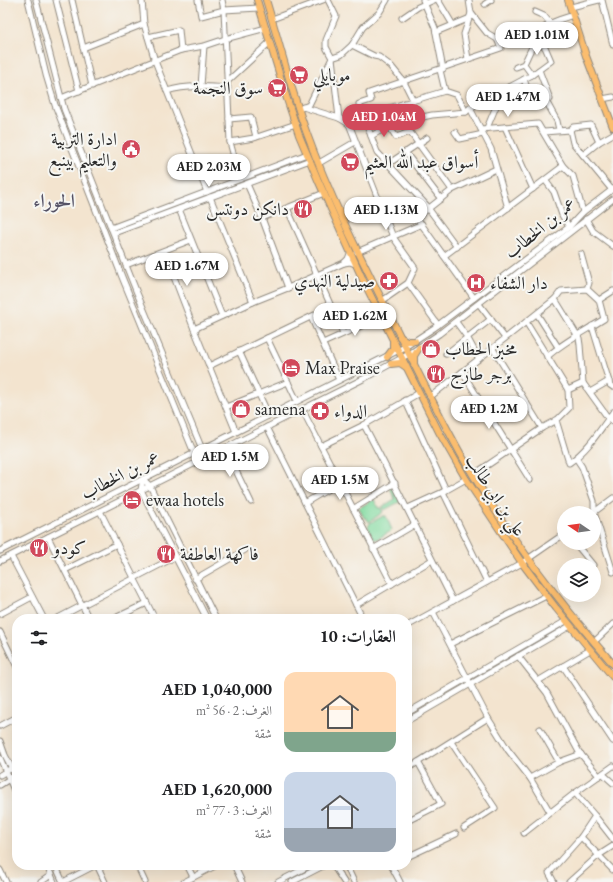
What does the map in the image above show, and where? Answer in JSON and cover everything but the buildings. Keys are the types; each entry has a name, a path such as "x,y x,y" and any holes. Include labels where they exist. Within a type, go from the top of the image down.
{"main road":[{"name":"علي بن ابي طالب","path":"257,0 296,124 324,194 350,254 439,432 466,479 522,563 546,596 613,677"},
{"name":"علي بن ابي طالب","path":"266,0 319,163 357,252 430,397 473,475 528,559 594,642 612,660"},
{"path":"568,0 572,15 613,127"},
{"path":"400,337 407,341 415,341"},
{"path":"387,357 393,349 393,340"},
{"path":"414,366 414,356 419,348"},
{"path":"391,364 400,363 407,369"}],"street":[{"path":"28,0 46,76 55,105 122,277 194,453"},
{"path":"36,0 64,109 126,265 202,449"},
{"path":"56,0 79,91"},
{"path":"72,0 92,86"},
{"path":"142,0 144,24 155,61 253,302"},
{"path":"198,0 201,16 224,10 259,8"},
{"path":"222,0 224,10 230,142 240,179"},
{"path":"272,20 323,0"},
{"path":"328,0 336,16 326,40 326,47 332,58 339,118"},
{"path":"301,108 309,105 332,58 341,55 352,45 363,27 379,13 387,0"},
{"path":"402,18 423,2 434,0"},
{"path":"438,0 453,25"},
{"path":"468,59 464,34 470,16 469,0"},
{"path":"485,4 491,0"},
{"path":"571,7 601,0 611,30 613,45"},
{"path":"423,2 436,32 445,91"},
{"path":"535,12 544,16 550,23"},
{"path":"516,67 524,64 535,41 545,26 572,15"},
{"path":"436,32 470,16"},
{"path":"457,247 429,208 377,152 359,104 371,100 369,93 501,48 497,40 487,33 470,16"},
{"path":"83,48 144,24"},
{"path":"61,98 181,50 204,46 225,38 266,28"},
{"path":"148,37 179,30 181,50"},
{"path":"404,103 409,120 468,110 532,75 551,61 545,47 535,41"},
{"path":"228,81 270,42"},
{"path":"352,45 379,57 391,66 404,82 414,100"},
{"path":"201,86 204,46"},
{"path":"524,64 532,75"},
{"path":"524,79 528,91 537,103 550,99 539,70"},
{"path":"167,91 180,87 201,86 228,88"},
{"path":"349,124 404,103 445,91 457,95 482,132 491,149 508,208"},
{"path":"488,128 497,104 495,95"},
{"path":"602,99 613,96"},
{"path":"546,101 557,120 559,130"},
{"path":"301,108 339,118 349,124 393,237 415,268 408,283 382,301"},
{"path":"230,119 251,117 256,137"},
{"path":"230,142 256,137 296,124"},
{"path":"455,132 460,139 482,132 488,128 538,124 563,166 573,176 583,212"},
{"path":"544,132 570,130 573,127 591,125 599,142"},
{"path":"371,136 389,126 396,137 410,132 452,190"},
{"path":"505,127 533,189"},
{"path":"570,130 573,143 612,189"},
{"path":"583,155 599,142 613,134"},
{"path":"388,164 427,138"},
{"path":"319,163 355,142"},
{"path":"405,152 441,199"},
{"path":"112,230 209,194 247,184 309,157"},
{"path":"112,230 179,209 240,179 309,157"},
{"path":"444,256 563,166"},
{"path":"474,298 419,221 419,216 452,190 496,169"},
{"path":"545,180 554,192 562,216 569,227"},
{"path":"247,184 262,218 288,288"},
{"name":"عمر بن الخطاب","path":"0,551 405,347 438,325 569,227 583,212 612,189"},
{"path":"262,218 324,194"},
{"name":"عمر بن الخطاب","path":"0,561 409,354 456,322 613,198"},
{"path":"287,208 343,333"},
{"path":"179,209 222,316"},
{"path":"586,219 593,231 613,246"},
{"path":"357,252 422,224"},
{"path":"126,265 191,240"},
{"path":"164,251 236,432"},
{"path":"344,264 350,254"},
{"path":"581,254 588,283 587,289"},
{"path":"194,329 253,302 344,264 350,262 355,264"},
{"path":"408,283 438,325"},
{"path":"430,397 537,314 555,299 561,291 587,289 599,300 604,319 558,347 547,357"},
{"path":"599,300 613,290"},
{"path":"555,299 577,336 580,345 583,384 606,415 611,419"},
{"path":"479,304 506,338"},
{"path":"209,366 332,307"},
{"path":"537,314 558,347"},
{"path":"311,317 339,380"},
{"path":"323,343 381,317"},
{"path":"446,354 490,319"},
{"path":"456,322 467,337 479,359"},
{"path":"473,475 556,420 569,408 568,390 526,322"},
{"path":"592,326 609,381 613,387"},
{"path":"267,338 297,401"},
{"path":"493,349 542,428"},
{"path":"239,351 269,416"},
{"path":"462,372 530,480"},
{"path":"590,392 609,381"},
{"path":"226,407 288,382"},
{"path":"568,390 583,384"},
{"path":"321,446 364,425 419,393"},
{"path":"405,400 444,491 487,582"},
{"path":"302,409 392,584"},
{"path":"556,420 569,463 576,458 598,435 611,419 613,412"},
{"path":"364,425 408,508 414,525 453,601"},
{"path":"267,427 360,614"},
{"path":"225,448 251,502"},
{"path":"576,458 582,467 594,501 594,506"},
{"path":"143,479 150,486 213,614"},
{"path":"143,479 141,490 204,614"},
{"path":"408,508 466,479"},
{"path":"305,503 340,482"},
{"path":"353,509 395,483"},
{"path":"601,507 613,498"},
{"path":"100,511 152,614"},
{"path":"373,549 414,525"},
{"path":"601,535 613,572"},
{"path":"48,537 86,614"},
{"path":"412,623 522,563 557,539"},
{"path":"65,570 117,544"},
{"path":"195,579 245,550"},
{"path":"581,550 588,558"},
{"path":"11,556 41,614"},
{"path":"65,614 175,557"},
{"path":"356,605 432,560"},
{"path":"450,644 546,596"},
{"path":"0,614 32,597"},
{"path":"124,614 147,603"},
{"path":"433,612 488,718 508,750 530,778 550,812"},
{"path":"412,718 518,656 568,623"},
{"path":"412,709 568,623"},
{"path":"594,642 613,624"},
{"path":"0,632 12,657"},
{"path":"538,681 590,650"},
{"path":"518,656 547,693 581,754 601,775 613,783"},
{"path":"564,666 613,741"},
{"path":"412,766 488,718"},
{"path":"0,726 12,720"},
{"path":"540,729 559,762"},
{"path":"0,741 5,755 12,763"},
{"path":"451,742 495,808 464,828"},
{"path":"530,778 559,762 581,754"},
{"path":"0,758 12,785"},
{"path":"412,818 441,804 418,762"},
{"path":"524,833 575,793 613,766"},
{"path":"0,775 12,768"},
{"path":"0,785 12,778"},
{"path":"575,793 613,839"},
{"path":"554,882 549,873 581,836 595,816"},
{"path":"412,855 456,834"},
{"path":"581,836 613,870"},
{"path":"569,882 599,854 613,846"},
{"path":"0,870 4,881"},
{"path":"49,870 54,882"},
{"path":"58,870 63,882 86,870"},
{"path":"99,870 105,882"},
{"path":"139,870 145,882"},
{"path":"190,870 193,877"},
{"path":"184,882 207,870"},
{"path":"236,870 242,882"},
{"path":"278,882 301,870"},
{"path":"293,882 316,870"},
{"path":"337,870 344,882"},
{"path":"348,870 354,882"},
{"path":"394,870 400,882"},
{"path":"41,882 51,875"}],"green space":[{"path":"393,486 401,501 384,510 382,507 395,499 390,488"},
{"path":"374,499 378,508 381,508 383,512 369,522 366,518 364,518 359,508"},
{"path":"383,516 386,516 392,530 378,539 373,539 368,527 370,523"}],"place":[{"name":"موبايلي","path":"299,75"},
{"name":"سوق النجمة","path":"277,88"},
{"name":"ادارة التربية والتعليم بينبع","path":"131,149"},
{"name":"أسواق عبد الله العثيم","path":"350,162"},
{"name":"دانكن دونتس","path":"303,209"},
{"name":"صيدلية النهدي","path":"389,281"},
{"name":"دار الشفاء","path":"476,283"},
{"name":"مخبز الحطاب","path":"431,349"},
{"name":"Max Praise","path":"291,368"},
{"name":"برجر طازج","path":"436,374"},
{"name":"samena","path":"241,409"},
{"name":"الدواء","path":"320,411"},
{"name":"ewaa hotels","path":"132,500"},
{"name":"كودو","path":"39,548"},
{"name":"فاكهة العاطفة","path":"166,554"}],"district":[{"name":"الحوراء","path":"54,200"}]}
